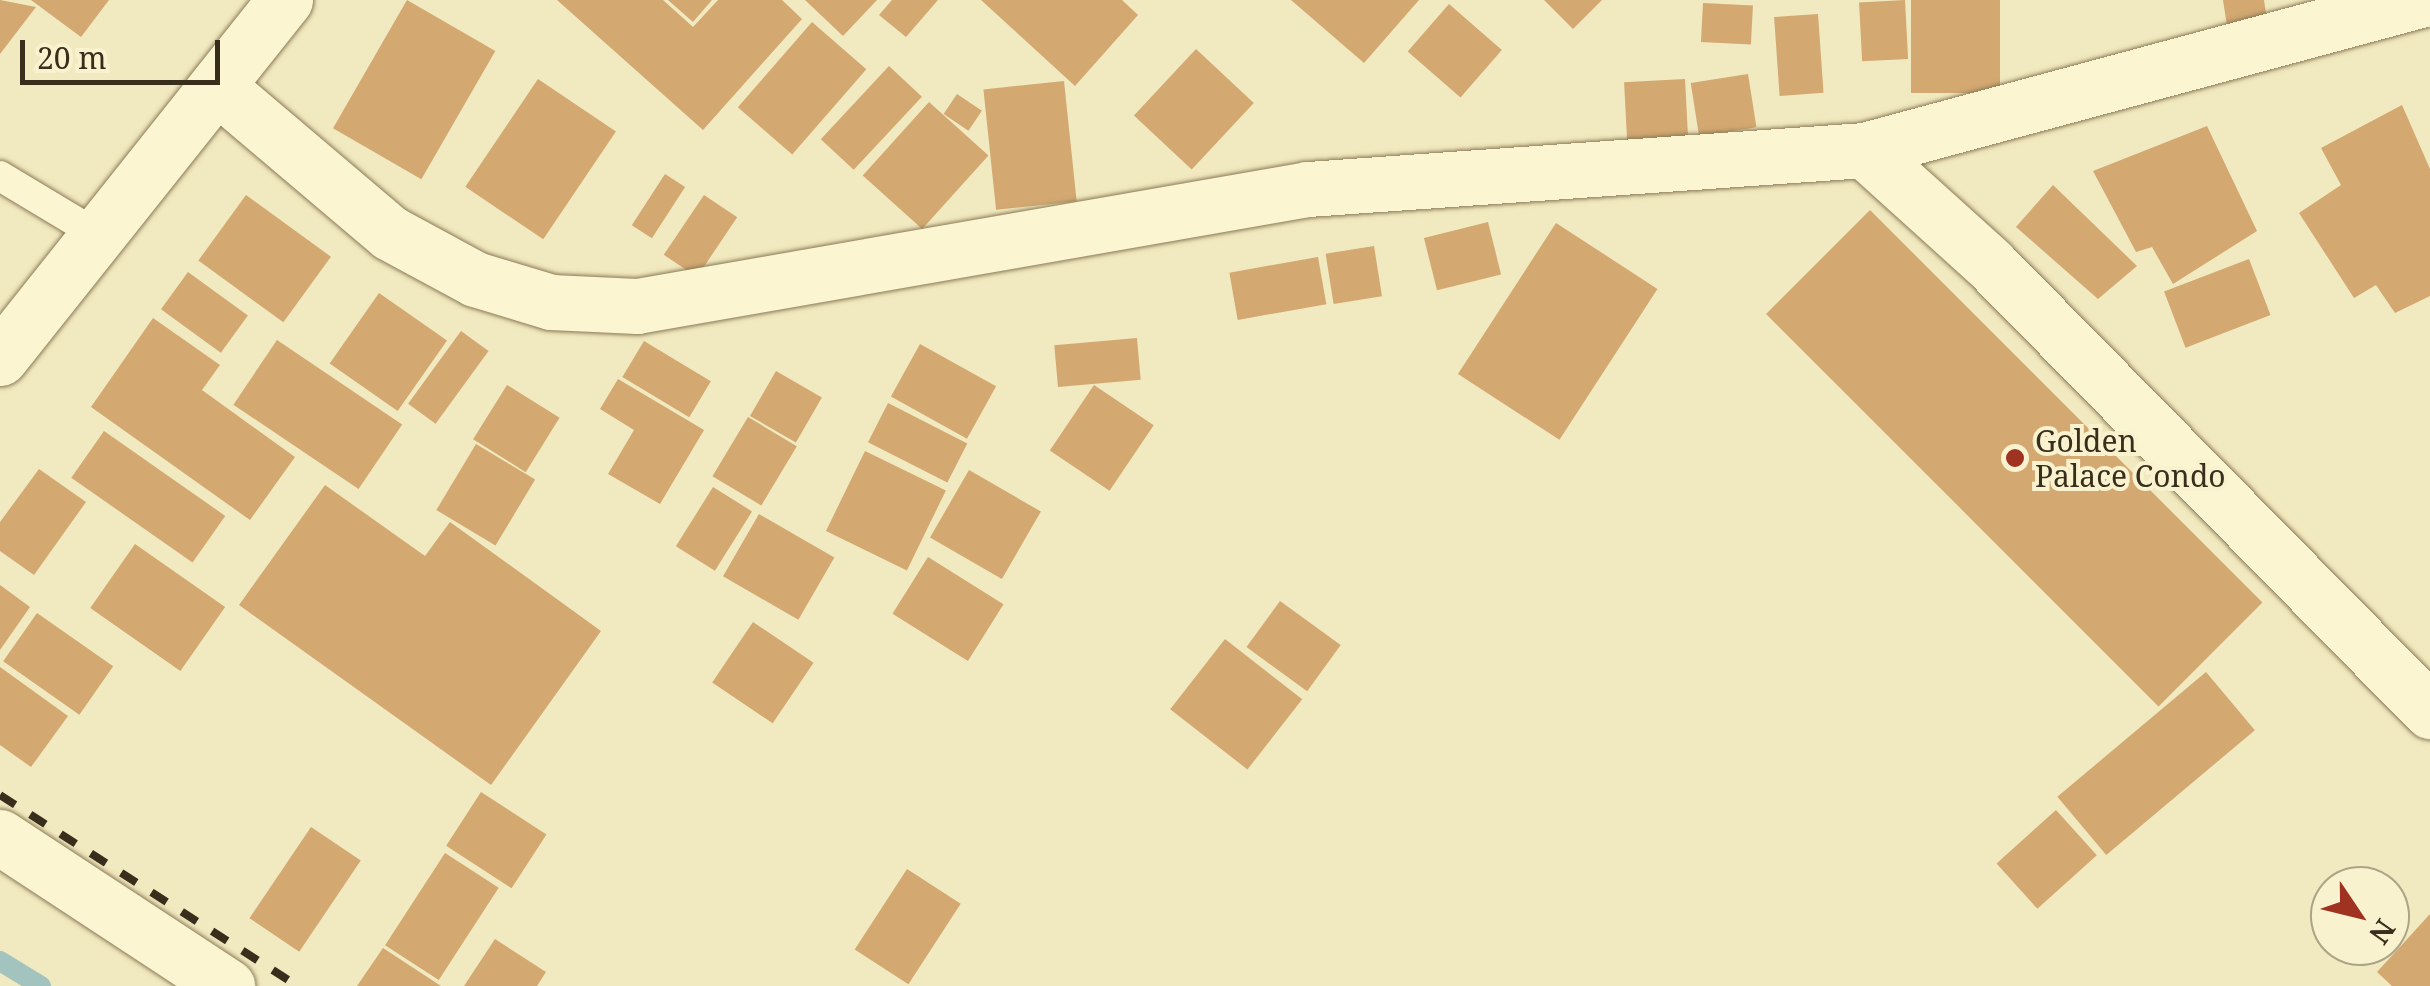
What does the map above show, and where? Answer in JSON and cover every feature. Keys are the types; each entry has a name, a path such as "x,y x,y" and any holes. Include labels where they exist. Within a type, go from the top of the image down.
{"street":[{"path":"0,358 286,0"},
{"path":"219,88 390,234 475,279 551,302 637,306 1308,189 1864,150 2420,0"},
{"path":"1864,150 1988,263 2430,711"},
{"path":"0,837 227,986"}],"lane":[{"path":"0,176 100,236"}],"building":[{"path":"0,0 36,7 0,54"},
{"path":"31,0 109,0 81,37"},
{"path":"407,0 495,51 421,179 333,128"},
{"path":"557,0 663,0 693,27 718,0 782,0 802,19 703,130"},
{"path":"668,0 712,0 693,22"},
{"path":"805,0 877,0 843,36"},
{"path":"892,0 938,0 906,37 879,15"},
{"path":"981,0 1122,0 1138,15 1075,86"},
{"path":"1291,0 1419,0 1364,63"},
{"path":"1544,0 1602,0 1573,29"},
{"path":"1905,0 1908,59 1862,61 1859,2"},
{"path":"1911,0 2000,0 2000,93 1911,93"},
{"path":"2223,0 2264,0 2267,20 2227,26"},
{"path":"1703,3 1753,6 1751,45 1701,42"},
{"path":"1449,4 1502,50 1460,97 1408,52"},
{"path":"1818,14 1824,93 1780,96 1774,17"},
{"path":"812,22 866,69 792,155 738,107"},
{"path":"1196,49 1254,103 1192,169 1134,116"},
{"path":"889,66 922,97 854,170 821,139"},
{"path":"1748,74 1756,127 1699,136 1691,83"},
{"path":"538,79 616,132 543,239 465,187"},
{"path":"1685,79 1688,140 1627,143 1624,82"},
{"path":"1064,81 1077,201 996,210 983,89"},
{"path":"957,94 982,111 968,131 944,114"},
{"path":"929,102 988,156 922,229 863,176"},
{"path":"2402,105 2430,169 2430,296 2395,313 2376,285 2354,298 2299,213 2341,185 2321,148"},
{"path":"2207,126 2257,231 2173,284 2152,247 2136,252 2093,171"},
{"path":"665,174 685,187 652,238 632,225"},
{"path":"2053,185 2137,266 2098,299 2016,227"},
{"path":"246,195 331,257 283,322 198,261"},
{"path":"704,195 737,217 697,277 664,255"},
{"name":"Golden Palace Condo","path":"1870,210 2262,602 2158,706 1766,314"},
{"path":"1488,222 1501,274 1437,290 1424,238"},
{"path":"1556,223 1657,289 1559,440 1458,374"},
{"path":"1374,246 1382,296 1334,304 1326,254"},
{"path":"1318,257 1326,304 1238,320 1229,273"},
{"path":"2249,259 2271,315 2186,348 2164,292"},
{"path":"188,272 248,315 221,353 161,309"},
{"path":"379,293 447,341 398,411 330,363"},
{"path":"153,318 220,365 202,390 295,457 250,520 91,407"},
{"path":"461,331 489,351 436,424 408,404"},
{"path":"1137,338 1141,380 1058,387 1054,345"},
{"path":"277,340 402,424 359,489 233,405"},
{"path":"644,341 711,381 689,417 622,377"},
{"path":"920,344 996,386 967,439 891,396"},
{"path":"776,371 822,397 796,443 750,416"},
{"path":"618,379 704,430 660,504 608,474 634,430 600,409"},
{"path":"507,385 560,418 526,472 473,439"},
{"path":"1094,385 1154,425 1110,491 1050,450"},
{"path":"888,403 967,443 947,483 868,442"},
{"path":"748,417 797,446 761,506 712,476"},
{"path":"104,431 225,516 193,563 71,478"},
{"path":"476,444 535,480 495,546 436,510"},
{"path":"865,451 946,490 907,570 826,531"},
{"path":"39,469 86,502 34,575 0,551 0,522"},
{"path":"969,470 1041,512 1002,579 930,538"},
{"path":"325,485 425,556 450,522 601,631 491,785 239,605"},
{"path":"713,487 752,511 715,571 676,546"},
{"path":"759,514 834,558 798,620 723,576"},
{"path":"135,544 225,607 180,671 90,608"},
{"path":"928,557 1003,604 968,661 892,614"},
{"path":"0,585 30,607 0,650"},
{"path":"1280,601 1341,645 1307,691 1246,647"},
{"path":"37,613 113,666 79,715 3,661"},
{"path":"753,622 814,663 773,723 712,683"},
{"path":"1225,639 1302,699 1247,769 1170,709"},
{"path":"0,667 68,716 31,767 0,745"},
{"path":"2206,672 2255,730 2106,855 2057,797"},
{"path":"481,792 546,834 512,888 446,846"},
{"path":"2056,810 2097,855 2037,909 1997,864"},
{"path":"311,827 361,861 299,952 249,918"},
{"path":"445,853 499,888 439,980 385,945"},
{"path":"907,869 961,904 908,984 855,950"},
{"path":"2430,914 2430,986 2392,986 2377,972 2382,966 2410,966 2410,936"},
{"path":"495,939 546,972 537,986 464,986"},
{"path":"383,948 441,986 357,986"}],"waterway":[{"path":"0,961 41,986"}],"railway":[{"path":"0,795 297,986"}],"place":[{"name":"Golden Palace Condo","path":"2015,458"}]}
